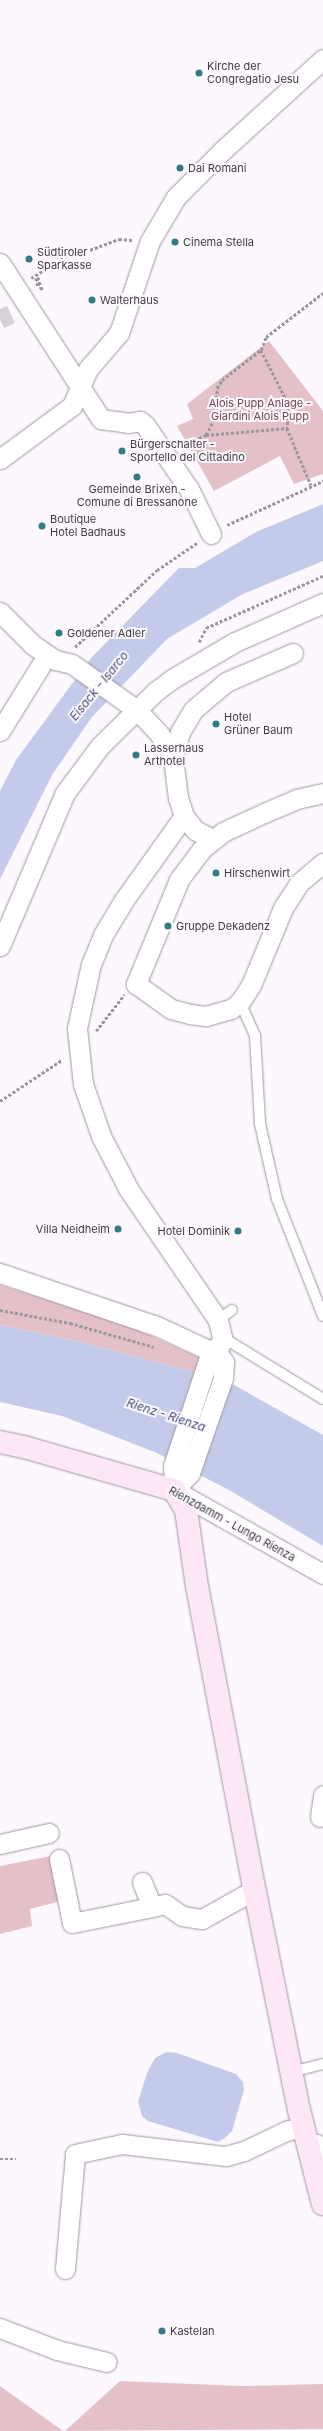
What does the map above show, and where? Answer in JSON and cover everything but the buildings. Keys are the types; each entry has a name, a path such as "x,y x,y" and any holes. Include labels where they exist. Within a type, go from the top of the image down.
{"street":[{"path":"0,459 72,406 78,387 88,369 119,333 150,241 176,197 223,150 323,59"},
{"path":"0,263 15,288 18,309 78,387 100,419 128,423 140,421 145,425 188,489 208,528"},
{"path":"0,946 64,793 130,705 235,642 323,603"},
{"path":"0,612 33,645 67,663 130,705 160,735 173,758"},
{"path":"212,839 195,830 184,816 178,798 173,758 180,732 193,710 226,682 293,653"},
{"path":"0,730 41,665"},
{"path":"323,794 297,799 212,839 179,880 136,984 171,1008 190,1014 206,1016 220,1013 240,1002 251,985 283,908 299,883 323,863"},
{"path":"174,1490 190,1473 223,1378 224,1362 221,1330 129,1190 101,1136 83,1084 80,1045 91,964 103,935 124,900 184,816"},
{"path":"0,1273 157,1326 221,1330"},
{"path":"221,1330 204,1371 173,1466 174,1490 186,1510 205,1632 291,2072 311,2141 323,2204"},
{"name":"Rienzdamm - Lungo Rienza","path":"0,1442 24,1447 174,1490 323,1574"},
{"path":"320,1817 323,1795"},
{"path":"0,1844 49,1833"},
{"path":"59,1859 72,1923 166,1904 182,1916 202,1919 245,1895"},
{"path":"142,1882 152,1907"},
{"path":"65,2269 74,2154 122,2144 226,2156 244,2151 286,2131 311,2141"},
{"path":"0,2328 57,2350 107,2362"}],"lane":[{"path":"240,1002 255,1036 260,1124 277,1199 323,1316"},
{"path":"221,1330 323,1399"},
{"path":"291,2072 323,2064"}],"path":[{"path":"15,288 76,250 90,250 119,239 138,240"},
{"path":"38,278 42,290 36,278 38,290"},
{"path":"206,435 214,419 217,388 222,380 261,350 266,337 323,293"},
{"path":"261,350 290,407 287,428 311,485"},
{"path":"165,455 206,435 287,428"},
{"path":"67,663 81,640 157,570 208,528 248,513 323,481"},
{"path":"0,1101 51,1069 80,1045 123,995 136,984"},
{"path":"0,1310 70,1323 160,1349"},
{"path":"0,2159 16,2159"}],"green space":[{"name":"Alois Pupp Anlage - Giardini Alois Pupp","path":"269,341 323,411 323,474 294,484 280,456 214,491 177,426 193,419 187,404"},
{"path":"0,1285 127,1325 202,1359 198,1373 72,1340 0,1325"},
{"path":"51,1856 61,1901 30,1909 32,1926 0,1934 0,1866"},
{"path":"120,2381 241,2386 323,2384 323,2429 65,2431"},
{"path":"0,2386 63,2431 0,2431"}],"water":[{"name":"Eisack - Isarco","path":"323,504 323,561 241,595 167,639 92,717 52,775 0,879 0,791 16,760 91,658 179,568 195,568 256,532"},
{"name":"Rienz - Rienza","path":"0,1325 72,1340 198,1373 234,1385 323,1435 323,1546 229,1490 157,1453 62,1416 0,1402"},
{"path":"166,2052 177,2053 236,2074 243,2082 244,2090 232,2131 225,2138 218,2142 148,2121 142,2116 138,2102 147,2073 155,2058"}],"tunnel":[{"path":"0,319 11,314"}],"place":[{"name":"Kirche der Congregatio Jesu","path":"199,73"},
{"name":"Dai Romani","path":"180,168"},
{"name":"Cinema Stella","path":"175,242"},
{"name":"Südtiroler Sparkasse","path":"29,259"},
{"name":"Walterhaus","path":"92,300"},
{"name":"Bürgerschalter - Sportello del Cittadino","path":"122,451"},
{"name":"Gemeinde Brixen - Comune di Bressanone","path":"137,477"},
{"name":"Boutique Hotel Badhaus","path":"42,526"},
{"name":"Goldener Adler","path":"59,633"},
{"name":"Hotel Grüner Baum","path":"216,724"},
{"name":"Lasserhaus Arthotel","path":"136,755"},
{"name":"Hirschenwirt","path":"216,873"},
{"name":"Gruppe Dekadenz","path":"168,926"},
{"name":"Villa Neidheim","path":"118,1229"},
{"name":"Hotel Dominik","path":"238,1231"},
{"name":"Kastelan","path":"162,2331"}]}
